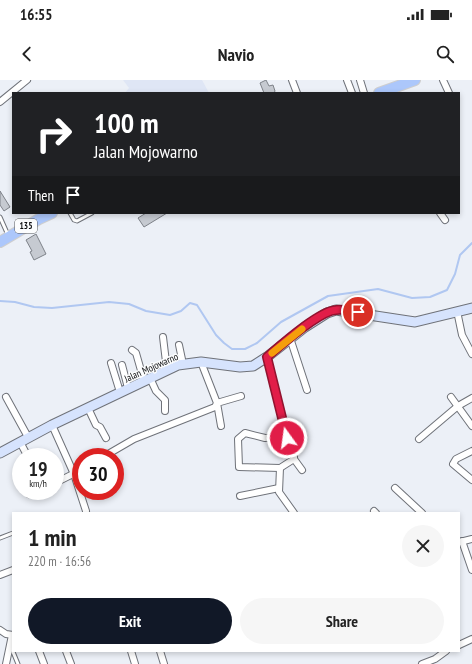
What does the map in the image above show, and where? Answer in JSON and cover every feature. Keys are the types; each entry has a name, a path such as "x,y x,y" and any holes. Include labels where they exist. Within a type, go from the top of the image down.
{"main road":[{"path":"382,92 415,80"},
{"name":"135","path":"4,239 50,214"}],"street":[{"path":"12,92 27,80"},
{"path":"292,80 297,92"},
{"path":"347,80 352,92"},
{"path":"360,80 364,92"},
{"path":"443,80 449,92"},
{"path":"0,102 12,92"},
{"path":"441,214 445,220"},
{"name":"Jalan Mojowarno","path":"0,453 52,425 147,379 183,364 201,362 247,367 257,364 316,320 336,310 415,322 472,308"},
{"path":"457,311 462,335 472,354"},
{"path":"163,337 166,362 169,369"},
{"path":"290,338 307,390"},
{"path":"179,345 183,364"},
{"path":"132,350 136,353 147,379 165,400 165,411"},
{"path":"267,357 287,438 294,459 302,470"},
{"path":"201,362 217,403 221,426"},
{"path":"111,364 124,390"},
{"path":"122,365 124,390"},
{"path":"118,448 134,439 215,407 217,403 241,396"},
{"path":"6,397 28,437"},
{"path":"451,397 472,426"},
{"path":"419,439 458,406 472,398"},
{"path":"88,408 96,425 100,427 106,438"},
{"path":"52,425 72,470"},
{"path":"287,438 265,438 244,433 238,439 239,466 280,468 294,459"},
{"path":"20,442 23,448"},
{"path":"472,451 456,459 453,464 472,480"},
{"path":"280,468 279,488 281,496 293,512"},
{"path":"240,496 279,488"},
{"path":"395,488 421,512"},
{"path":"82,500 86,511"},
{"path":"472,539 461,542 472,570"},
{"path":"0,575 12,570"},
{"path":"0,630 6,634 12,635 6,664"},
{"path":"460,645 472,639"},
{"path":"39,652 44,664"},
{"path":"66,652 71,664"},
{"path":"133,652 135,664"},
{"path":"160,652 164,664"},
{"path":"422,664 435,659 445,652"}],"lane":[{"path":"71,214 77,221 90,214"},
{"path":"0,217 4,225 4,239"},
{"path":"0,227 4,225"},
{"path":"0,538 12,533"},
{"path":"10,646 12,650"},
{"path":"13,652 18,664"}],"shaded area":[{"path":"123,80 202,80 208,92 126,92 129,88"}],"building":[{"path":"266,80 269,86 273,85 274,92 264,92 260,83"},
{"path":"0,191 10,207 4,211 0,205"},
{"path":"144,214 165,214 144,227 138,218"},
{"path":"36,234 46,254 34,260 30,252 32,251 26,240"}],"waterway":[{"path":"0,301 15,302 34,307 52,308 109,302 129,304 146,311 170,315 181,311 190,303 197,305 216,335 224,343 232,349 245,349 257,343 281,322 328,296 378,289 412,298 430,297 447,290 455,274 460,255 472,243"}],"slow traffic":[{"path":"272,353 302,329"}],"route":[{"path":"287,438 267,357 290,338 327,313 336,310 358,312"}]}
